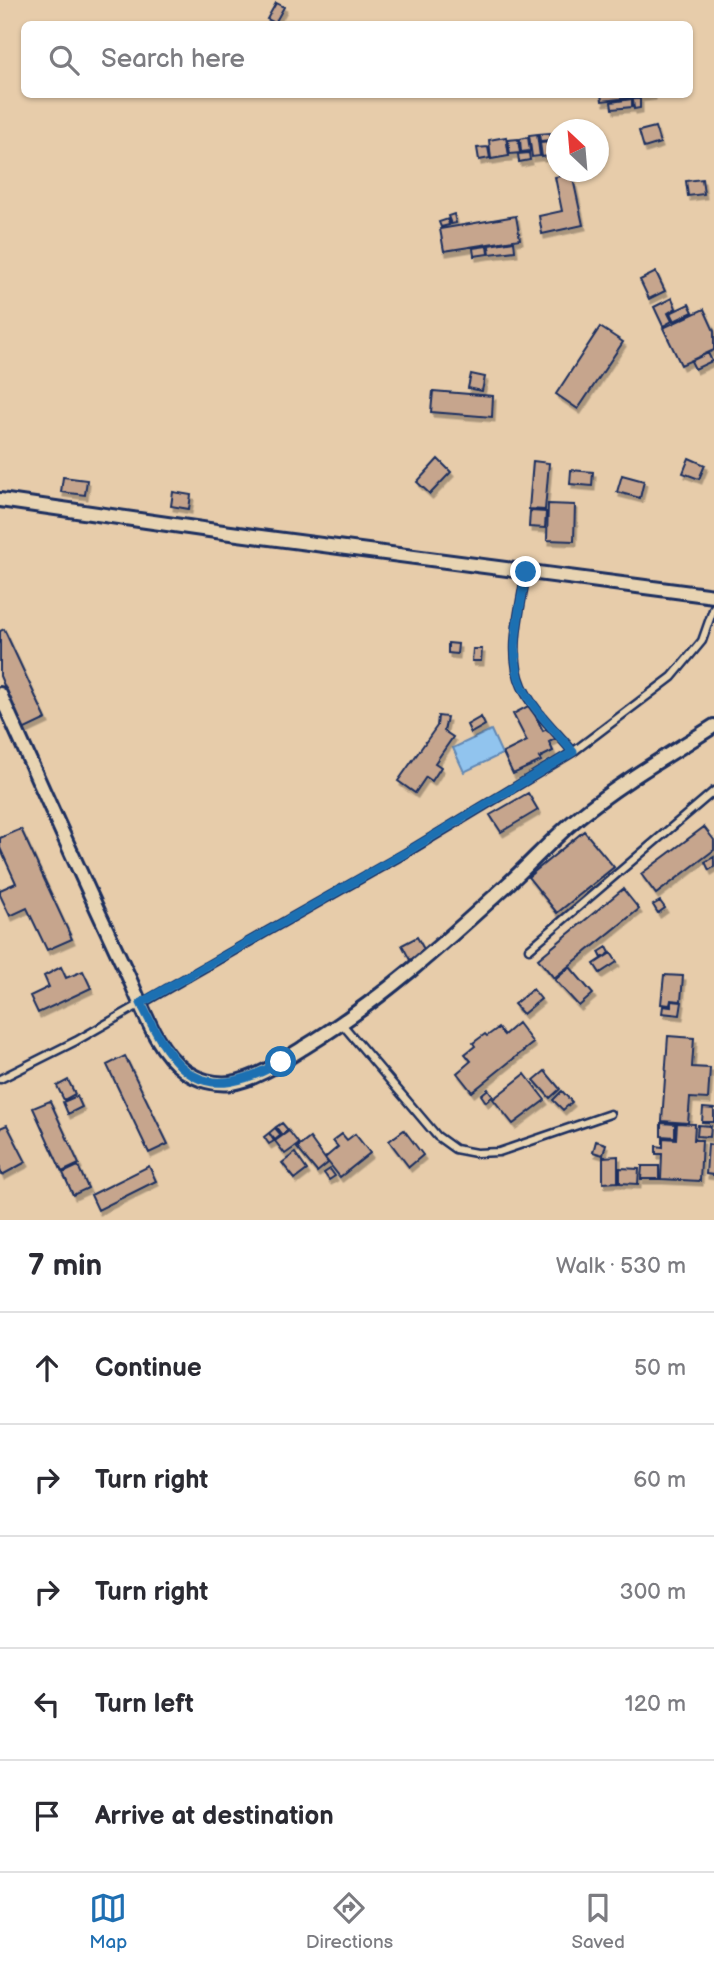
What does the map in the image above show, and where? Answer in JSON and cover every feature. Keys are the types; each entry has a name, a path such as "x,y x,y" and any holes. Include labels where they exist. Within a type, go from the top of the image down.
{"street":[{"path":"0,500 210,531 714,596"},
{"path":"0,694 95,906 157,1035 177,1065 202,1080 221,1084 259,1074 342,1024 390,989 507,885 579,816 714,726"}],"lane":[{"path":"526,572 518,630 517,669 522,687 534,705 573,752"},
{"path":"0,1079 76,1041 394,860 573,752 672,677 702,641 714,607"},
{"path":"530,949 714,791"},
{"path":"342,1024 437,1136 455,1149 476,1153 499,1152 610,1114"}],"water":[{"path":"491,730 502,754 464,772 453,748"}],"building":[{"path":"276,3 284,7 276,21 267,19"},
{"path":"602,98 628,98 602,101"},
{"path":"632,99 632,107 612,109 611,102"},
{"path":"633,99 640,99 640,108 634,109"},
{"path":"655,127 660,143 644,148 639,131"},
{"path":"546,133 546,140 540,141 539,134"},
{"path":"537,134 540,156 532,157 529,135"},
{"path":"506,137 509,156 491,159 489,140"},
{"path":"528,137 530,151 521,152 520,139"},
{"path":"518,139 520,153 510,154 508,140"},
{"path":"546,142 546,156 542,157 540,143"},
{"path":"488,147 490,158 479,160 477,148"},
{"path":"529,153 530,160 519,162 518,154"},
{"path":"702,179 704,194 688,196 686,181"},
{"path":"556,182 574,182 583,225 542,234 539,216 562,211"},
{"path":"454,214 456,223 451,224 448,216"},
{"path":"516,216 520,239 444,251 440,229"},
{"path":"448,219 449,225 441,227 439,222"},
{"path":"514,241 515,251 490,254 489,245"},
{"path":"487,246 488,254 474,256 473,248"},
{"path":"656,272 665,291 649,299 640,280"},
{"path":"672,298 676,308 668,313 672,321 663,326 654,307"},
{"path":"689,304 693,312 674,321 670,313"},
{"path":"704,309 714,331 714,350 681,365 663,328"},
{"path":"600,327 623,342 578,409 556,394"},
{"path":"708,353 712,361 695,369 691,361"},
{"path":"471,374 485,377 482,391 468,388"},
{"path":"433,391 493,396 492,417 431,412"},
{"path":"689,458 705,465 699,479 683,473"},
{"path":"438,459 451,472 430,494 417,482"},
{"path":"533,461 549,463 545,510 529,509"},
{"path":"571,470 593,472 592,486 570,484"},
{"path":"622,475 644,481 640,498 617,492"},
{"path":"63,477 87,480 85,495 61,492"},
{"path":"173,492 191,495 189,509 171,506"},
{"path":"548,504 575,505 574,541 547,540"},
{"path":"530,511 546,512 545,528 529,527"},
{"path":"4,629 46,719 23,730 0,676 0,631"},
{"path":"448,643 458,644 457,654 448,653"},
{"path":"473,649 482,649 481,661 472,661"},
{"path":"530,705 543,731 552,727 557,738 549,742 553,751 539,758 541,761 513,774 503,753 527,741 513,714"},
{"path":"438,716 447,717 444,731 453,737 435,763 441,767 432,781 426,777 415,793 398,781 437,726"},
{"path":"481,717 485,725 471,733 467,725"},
{"path":"528,793 538,810 501,832 490,815"},
{"path":"704,827 714,840 714,850 656,894 641,874"},
{"path":"21,829 72,939 47,950 27,908 10,916 0,895 0,890 16,883 0,848 0,838"},
{"path":"584,831 614,867 557,913 528,877"},
{"path":"714,857 714,867 709,870 705,862"},
{"path":"623,889 639,909 554,978 538,959"},
{"path":"660,901 665,908 658,913 653,905"},
{"path":"417,937 425,951 410,960 402,945"},
{"path":"607,947 610,953 602,958 599,952"},
{"path":"611,953 617,962 600,973 594,964"},
{"path":"61,967 66,978 83,971 91,988 38,1013 30,996 49,987 44,976"},
{"path":"570,967 593,994 579,1006 555,980"},
{"path":"664,975 683,976 681,1001 671,1000 670,1005 661,1004"},
{"path":"533,989 541,999 523,1014 514,1004"},
{"path":"671,1001 682,1002 680,1015 662,1013 663,1006 671,1007"},
{"path":"518,1023 533,1043 472,1092 457,1073 471,1061 465,1054 475,1046 473,1043 485,1034 487,1036 498,1028 504,1035"},
{"path":"668,1036 694,1038 692,1067 710,1068 708,1099 690,1098 688,1123 662,1121"},
{"path":"125,1056 168,1144 149,1153 107,1065"},
{"path":"545,1071 560,1089 550,1098 534,1080"},
{"path":"525,1074 545,1100 513,1124 493,1099"},
{"path":"68,1080 75,1094 64,1100 57,1086"},
{"path":"488,1089 493,1096 486,1102 481,1095"},
{"path":"562,1091 572,1102 563,1110 553,1100"},
{"path":"77,1096 82,1107 68,1114 63,1102"},
{"path":"50,1101 79,1164 62,1172 33,1108"},
{"path":"703,1108 714,1109 714,1122 702,1122"},
{"path":"282,1123 288,1130 282,1135 276,1127"},
{"path":"661,1123 675,1124 675,1137 661,1136"},
{"path":"677,1123 695,1124 694,1140 702,1140 700,1181 661,1179 662,1154 656,1154 656,1146 663,1147 663,1138 676,1139"},
{"path":"7,1125 26,1162 2,1175 0,1128"},
{"path":"698,1125 711,1126 710,1137 697,1136"},
{"path":"275,1128 281,1135 275,1140 269,1133"},
{"path":"404,1130 423,1155 409,1167 389,1141"},
{"path":"289,1131 299,1144 285,1154 275,1141"},
{"path":"269,1133 274,1141 269,1144 264,1137"},
{"path":"342,1134 347,1140 355,1134 370,1153 340,1177 325,1158 338,1147 333,1141"},
{"path":"310,1138 328,1163 317,1172 297,1148"},
{"path":"596,1141 606,1144 603,1155 593,1152"},
{"path":"708,1144 714,1145 714,1175 706,1174"},
{"path":"295,1153 307,1170 295,1179 282,1163"},
{"path":"618,1156 618,1182 603,1183 603,1157"},
{"path":"78,1166 88,1188 73,1195 63,1173"},
{"path":"149,1166 156,1181 98,1210 91,1195"},
{"path":"642,1166 659,1166 659,1179 641,1179"},
{"path":"620,1168 639,1169 638,1184 620,1183"},
{"path":"330,1169 335,1176 329,1180 324,1173"}],"route":[{"path":"281,1062 259,1074 234,1082 221,1084 202,1080 177,1065 157,1035 141,1003 405,853 573,752 534,705 522,687 517,669 516,649 526,572"}]}
